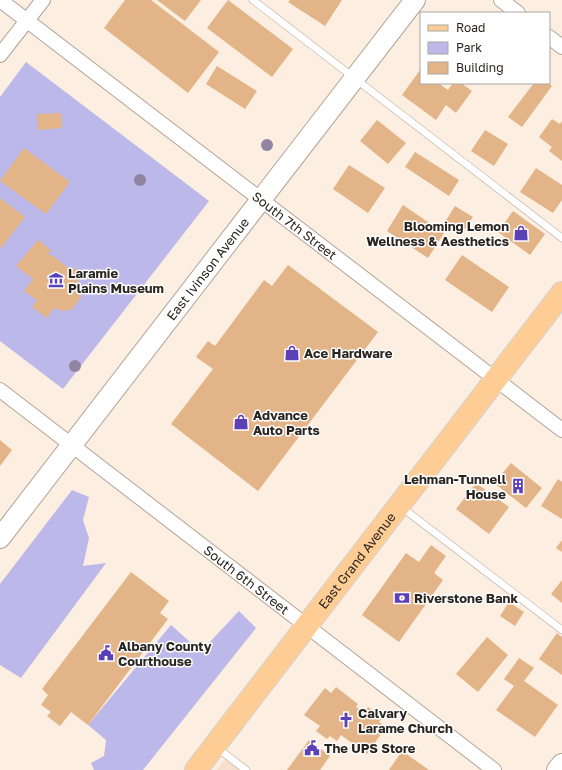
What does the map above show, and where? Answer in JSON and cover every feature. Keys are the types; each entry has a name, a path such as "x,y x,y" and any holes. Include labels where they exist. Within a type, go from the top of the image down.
{"main road":[{"name":"East Grand Avenue","path":"196,770 562,293"}],"street":[{"name":"South 7th Street","path":"0,0 562,430"},
{"path":"0,55 43,0"},
{"name":"East Ivinson Avenue","path":"0,538 414,0"},
{"path":"501,0 517,12"},
{"path":"550,38 562,47"},
{"name":"South 6th Street","path":"0,390 494,770"},
{"path":"557,770 562,764"}],"lane":[{"path":"253,0 562,238"},
{"path":"400,506 562,630"},
{"path":"214,746 246,770"}],"shaded area":[{"path":"229,754 251,770 217,770"}],"green space":[{"path":"26,62 209,201 63,389 0,341 0,97"},
{"path":"72,490 89,497 83,520 89,538 83,566 106,563 21,678 0,665 0,584"},
{"path":"239,611 256,628 143,770 94,770 91,763 104,756 106,740 88,725 171,625 199,650 208,644"}],"building":[{"path":"125,0 151,0 219,52 188,93 104,28"},
{"path":"157,0 201,0 185,21"},
{"path":"228,0 293,49 272,77 207,28"},
{"path":"290,0 342,0 325,26 288,2"},
{"path":"217,66 257,91 245,109 206,84"},
{"path":"420,70 420,84 439,84 448,90 452,84 462,84 472,91 456,113 446,105 436,120 402,95"},
{"path":"533,84 549,84 552,86 522,127 508,117"},
{"path":"61,113 62,128 38,130 37,114"},
{"path":"552,119 560,124 562,121 562,161 549,151 552,147 539,137"},
{"path":"377,120 406,143 388,164 360,141"},
{"path":"485,130 508,144 494,166 471,151"},
{"path":"24,148 70,182 46,214 0,181"},
{"path":"415,152 459,180 449,196 405,167"},
{"path":"349,165 385,188 368,213 333,189"},
{"path":"536,168 562,185 562,200 553,213 520,192"},
{"path":"0,198 25,217 0,249"},
{"path":"403,205 444,233 428,258 387,231"},
{"path":"455,206 473,217 462,233 445,222"},
{"name":"Blooming Lemon Wellness & Aesthetics","path":"513,211 545,234 530,255 498,232"},
{"name":"Laramie Plains Museum","path":"38,240 51,250 47,255 52,255 71,270 74,268 79,270 82,274 76,285 80,288 81,297 72,309 63,311 54,308 47,318 32,307 37,300 24,291 33,279 16,266"},
{"path":"462,255 509,287 492,312 445,280"},
{"path":"288,265 378,332 258,491 171,424 213,369 196,357 208,341 215,346 264,280 272,286"},
{"path":"0,440 12,450 0,466"},
{"name":"Lehman-Tunnell House","path":"511,463 542,488 526,508 494,483"},
{"path":"558,479 562,482 562,519 541,506"},
{"path":"476,483 509,507 489,534 456,509"},
{"path":"562,540 562,552 556,548"},
{"name":"Riverstone Bank","path":"431,545 446,556 434,573 443,580 399,642 362,615 406,553 419,562"},
{"name":"Albany County Courthouse","path":"131,572 169,601 160,613 168,619 88,725 71,712 60,726 47,716 51,712 41,705 48,695 42,689"},
{"path":"562,580 562,603 551,594"},
{"path":"509,602 524,612 515,626 500,616"},
{"path":"557,633 562,637 562,675 539,659"},
{"path":"487,637 508,655 478,692 456,674"},
{"path":"519,658 534,668 524,681 558,705 535,737 496,710 514,686 504,679"},
{"name":"Calvary Larame Church","path":"336,687 358,704 356,707 364,712 368,707 383,717 379,722 386,727 367,754 341,735 337,741 330,736 327,739 316,731 320,726 304,715 325,688 331,693"},
{"name":"The UPS Store","path":"309,740 330,756 320,770 287,770"},
{"path":"402,751 429,770 389,770"}],"place":[{"name":"Blooming Lemon Wellness & Aesthetics","path":"521,233"},
{"name":"Laramie Plains Museum","path":"56,280"},
{"name":"Ace Hardware","path":"292,353"},
{"name":"Advance Auto Parts","path":"241,422"},
{"name":"Lehman-Tunnell House","path":"518,486"},
{"name":"Riverstone Bank","path":"402,598"},
{"name":"Albany County Courthouse","path":"106,653"},
{"name":"Calvary Larame Church","path":"346,720"},
{"name":"The UPS Store","path":"312,748"}]}
